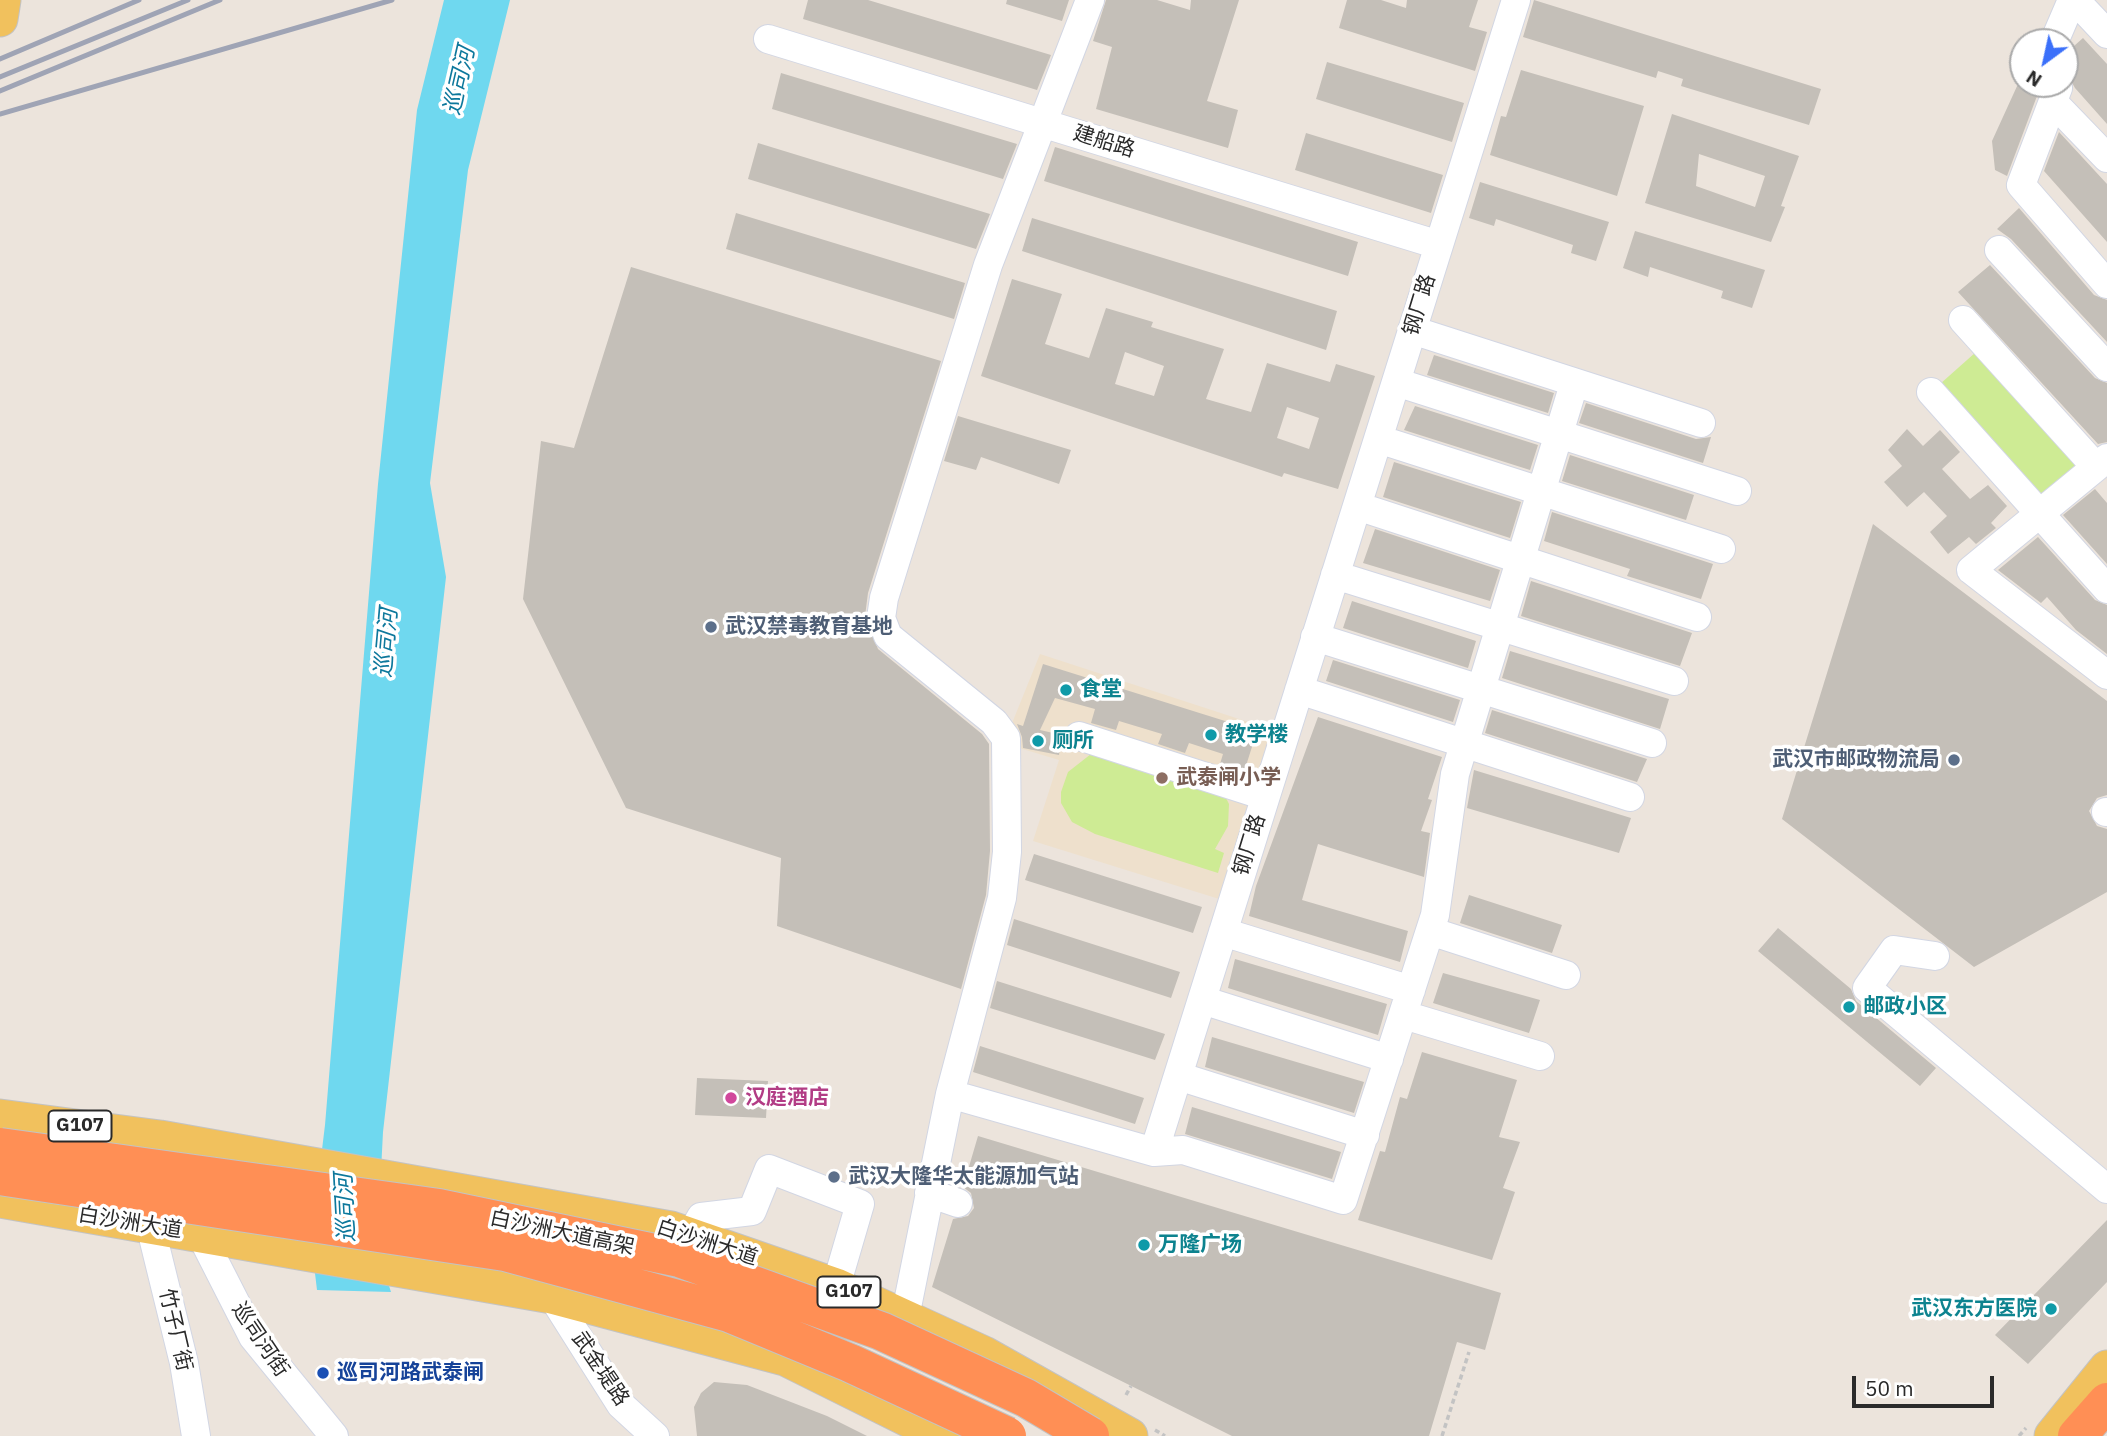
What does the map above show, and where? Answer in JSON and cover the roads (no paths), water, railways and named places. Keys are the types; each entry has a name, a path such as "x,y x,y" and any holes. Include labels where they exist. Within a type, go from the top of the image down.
{"highway":[{"name":"白沙洲大道高架","path":"0,1147 439,1208 679,1258 881,1331 1026,1398 1090,1436"},
{"name":"白沙洲大道高架","path":"0,1176 505,1252 729,1313 849,1363 1007,1436"},
{"path":"2077,1436 2107,1402"}],"main road":[{"path":"0,19 3,0"},
{"path":"0,1103 177,1129 214,1148"},
{"name":"白沙洲大道","path":"0,1117 70,1125 214,1148 547,1204 671,1229 836,1286 905,1317 984,1354 1130,1436"},
{"name":"白沙洲大道","path":"0,1200 552,1296 785,1358 942,1436"},
{"path":"2052,1436 2107,1368"}],"street":[{"path":"905,1317 950,1094 1002,898 1007,852 1006,738 994,722 888,636 881,618 884,598 988,265 1090,0"},
{"name":"钢厂路","path":"1154,1152 1516,0"},
{"path":"2061,28 2074,0 2107,34"},
{"name":"建船路","path":"768,39 1438,245"},
{"path":"2052,98 2021,185 2107,284"},
{"path":"2058,98 2107,158"},
{"path":"1999,250 2107,367"},
{"path":"1963,320 2101,463 1971,570 2107,676"},
{"path":"1412,330 1701,423"},
{"path":"1396,382 1558,436 1737,491"},
{"path":"950,1094 1154,1152 1183,1150 1343,1200 1435,915 1455,774 1574,384"},
{"path":"1931,392 2107,589"},
{"path":"1378,439 1721,549"},
{"path":"1357,506 1697,617"},
{"path":"1335,575 1674,681"},
{"path":"1315,637 1653,743"},
{"path":"1299,690 1630,797"},
{"path":"1079,736 1265,796"},
{"path":"1430,931 1566,975"},
{"path":"1223,932 1540,1056"},
{"path":"1935,956 1894,950 1867,988 2107,1189"},
{"path":"1202,1000 1389,1059"},
{"path":"1178,1076 1365,1135"},
{"path":"690,1236 701,1217 752,1212 769,1169 860,1204 836,1286"},
{"path":"929,1193 958,1203"},
{"path":"547,1204 552,1296"},
{"name":"竹子厂街","path":"150,1225 184,1363 196,1436"},
{"name":"巡司河街","path":"210,1236 253,1338 334,1436"},
{"name":"巡司河街","path":"210,1236 260,1328 346,1436"},
{"name":"武金堤路","path":"552,1296 621,1405 655,1436"}],"water":[{"name":"巡司河","path":"444,0 510,0 468,170 430,483 446,577 383,1132 377,1249 391,1292 317,1290 311,1240 325,1125 378,484 417,110"}],"railway":[{"path":"0,59 139,0"},
{"path":"0,77 188,0"},
{"path":"0,91 220,0"},
{"path":"0,114 392,0"}],"place":[{"name":"武汉禁毒教育基地","path":"711,627"},
{"name":"食堂","path":"1066,690"},
{"name":"教学楼","path":"1211,735"},
{"name":"厕所","path":"1038,741"},
{"name":"武汉市邮政物流局","path":"1954,760"},
{"name":"武泰闸小学","path":"1162,778"},
{"name":"邮政小区","path":"1849,1007"},
{"name":"汉庭酒店","path":"731,1098"},
{"name":"武汉大隆华太能源加气站","path":"834,1177"},
{"name":"万隆广场","path":"1144,1245"},
{"name":"武汉东方医院","path":"2051,1309"},
{"name":"巡司河路武泰闸","path":"323,1373"}]}
